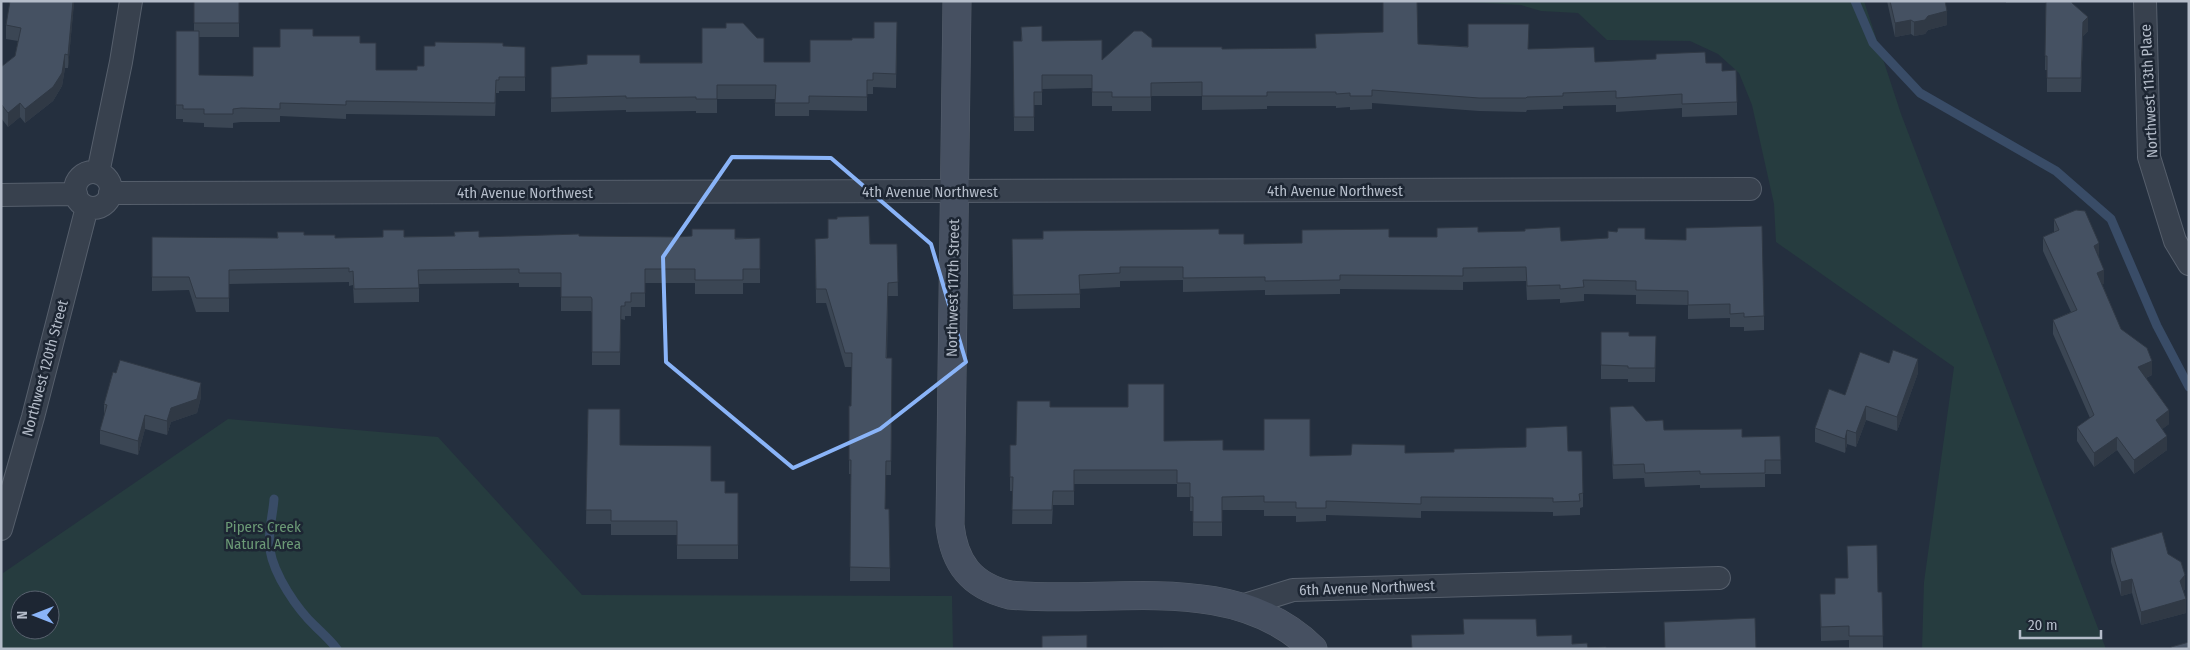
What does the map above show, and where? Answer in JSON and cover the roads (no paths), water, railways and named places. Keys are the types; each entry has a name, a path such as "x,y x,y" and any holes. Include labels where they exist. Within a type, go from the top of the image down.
{"street":[{"path":"98,173 121,62 131,1"},
{"name":"Northwest 117th Street","path":"958,1 950,525 956,556 967,571"},
{"name":"Northwest 113th Place","path":"2145,1 2149,157 2175,241 2189,264"},
{"path":"1,195 81,200 96,208 106,202 110,193 107,179 98,173 92,172 82,176 75,185 81,200"},
{"name":"4th Avenue Northwest","path":"110,193 1750,189"},
{"name":"Northwest 120th Street","path":"1,529 33,417 81,200"},
{"name":"6th Avenue Northwest","path":"967,571 986,587 1010,595 1193,598 1238,607 1293,590 1719,578"},
{"path":"1238,607 1261,615 1285,627 1313,649"}],"waterway":[{"path":"1855,1 1873,43 1920,93 2056,171 2111,219 2157,326 2189,387"},
{"path":"274,499 269,544 276,570 287,591 301,610 337,649"}],"park label":[{"name":"Pipers Creek Natural Area","path":"263,536"}]}
